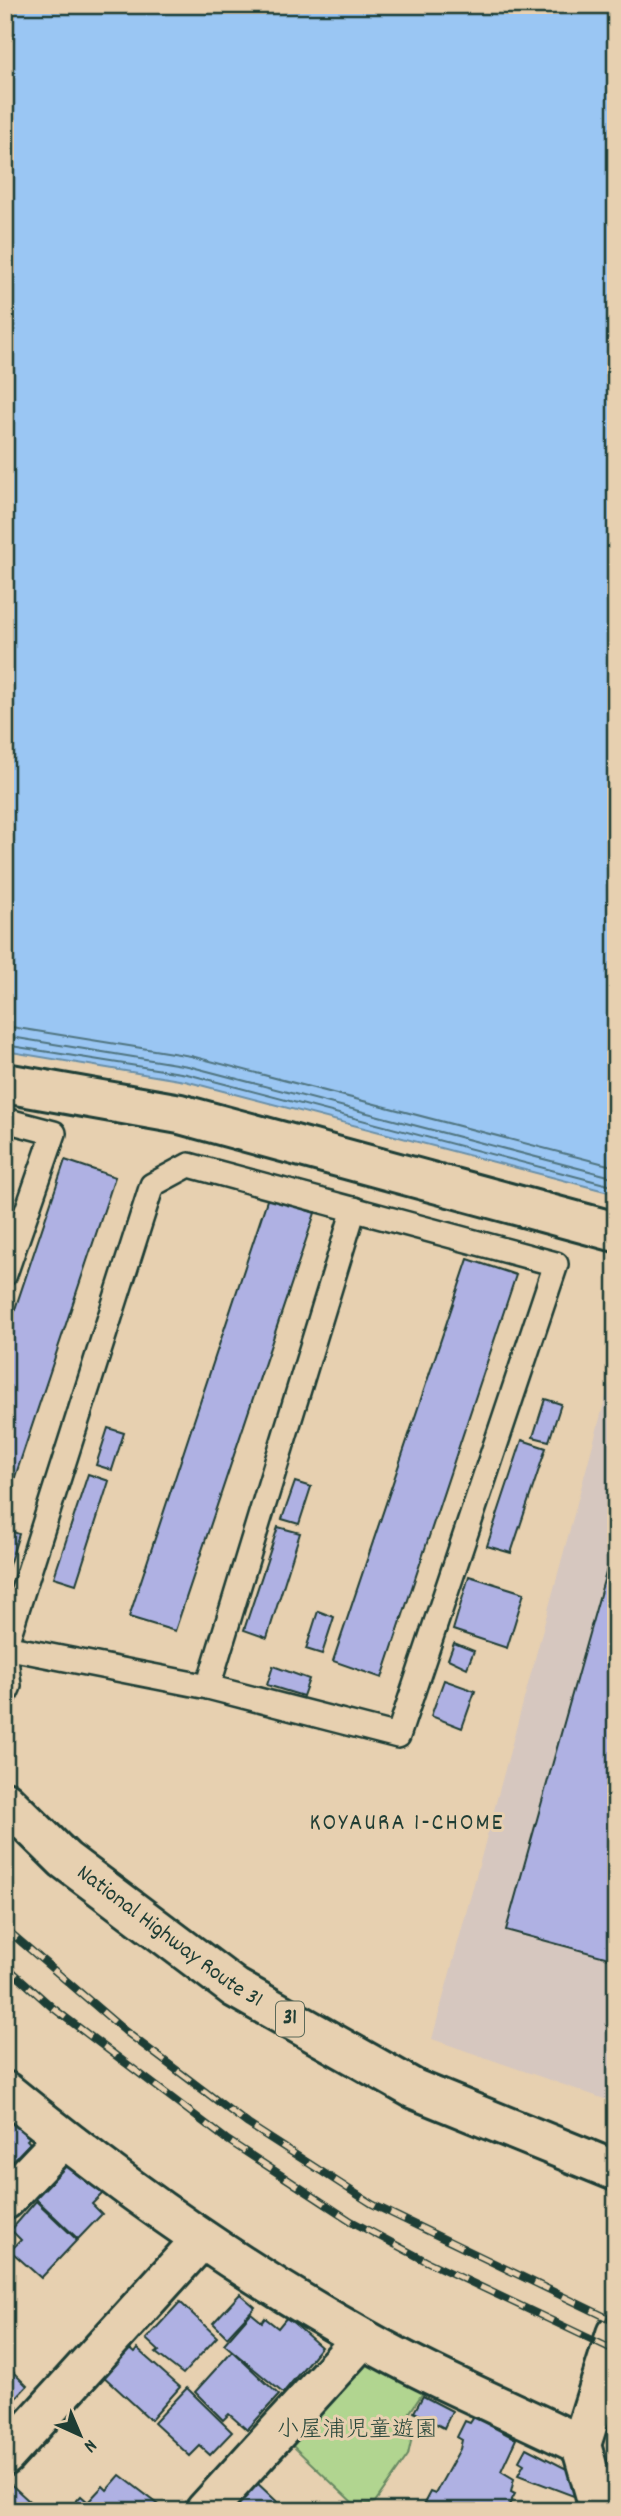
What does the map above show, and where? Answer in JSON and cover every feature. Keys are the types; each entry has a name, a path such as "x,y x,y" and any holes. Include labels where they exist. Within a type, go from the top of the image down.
{"main road":[{"path":"5,1083 180,1114 616,1232"},
{"name":"National Highway Route 31","path":"5,1801 65,1860 235,1988 414,2089 616,2171"},
{"path":"5,2091 63,2139 201,2240 362,2339 581,2445"},
{"path":"5,2200 63,2139"},
{"path":"5,2456 201,2240"},
{"path":"600,2511 581,2445 616,2333"},
{"path":"205,2511 362,2339"}],"lane":[{"path":"5,1120 54,1133 5,1274"},
{"path":"5,1647 208,1687 398,1736 556,1264 189,1164 152,1185 5,1647 9,1686 5,1695"},
{"path":"208,1687 354,1209"}],"shaded area":[{"path":"616,1359 616,2103 432,2039"}],"green space":[{"name":"小屋浦児童遊園","path":"357,2351 426,2388 410,2412 412,2437 408,2455 375,2502 361,2505 353,2503 294,2447 276,2438"}],"water":[{"path":"5,5 616,5 616,1194 185,1081 5,1051"}],"building":[{"path":"65,1160 115,1177 5,1507 5,1339"},
{"path":"268,1197 315,1213 175,1631 129,1617"},
{"path":"468,1259 516,1275 382,1678 333,1661"},
{"path":"545,1399 561,1404 549,1441 533,1437"},
{"path":"108,1428 124,1433 112,1470 96,1465"},
{"path":"522,1440 546,1448 511,1553 487,1546"},
{"path":"88,1474 109,1481 76,1584 54,1577"},
{"path":"295,1482 311,1487 299,1524 282,1519"},
{"path":"278,1527 300,1533 267,1638 244,1630"},
{"path":"5,1529 19,1534 7,1571 5,1570"},
{"path":"616,1537 616,1960 506,1930"},
{"path":"469,1576 524,1593 507,1648 453,1630"},
{"path":"318,1611 334,1617 322,1654 306,1649"},
{"path":"454,1643 474,1651 467,1668 448,1659"},
{"path":"273,1666 309,1679 303,1696 267,1685"},
{"path":"444,1680 475,1691 462,1728 431,1716"},
{"path":"10,2115 31,2136 27,2140 30,2143 5,2169 5,2120"},
{"path":"68,2162 106,2190 92,2204 102,2214 78,2239 37,2200 36,2195"},
{"path":"36,2201 77,2240 41,2278 13,2253 12,2249 21,2240 11,2230"},
{"path":"240,2294 255,2307 227,2337 213,2323"},
{"path":"180,2302 217,2337 183,2374 156,2353 159,2351 146,2339"},
{"path":"251,2313 262,2322 265,2318 278,2328 287,2317 321,2347 283,2393 224,2344"},
{"path":"126,2346 134,2353 137,2349 180,2387 151,2420 101,2374"},
{"path":"232,2351 279,2395 247,2430 229,2414 223,2420 195,2392"},
{"path":"5,2364 27,2386 12,2402 17,2406 5,2418"},
{"path":"187,2388 232,2432 210,2455 200,2446 190,2456 154,2423"},
{"path":"423,2396 452,2411 444,2428 414,2412"},
{"path":"474,2417 516,2439 501,2471 514,2479 511,2492 515,2494 509,2505 504,2511 420,2511 430,2492 435,2494 460,2449 462,2440 457,2437 465,2421 470,2423"},
{"path":"526,2448 588,2480 584,2500 518,2475 524,2464 519,2461"},
{"path":"120,2475 167,2511 69,2509 81,2496 88,2502 103,2486 107,2490"},
{"path":"5,2479 40,2511 5,2511"},
{"path":"255,2481 287,2511 227,2511"}],"railway":[{"path":"5,1928 125,2031 248,2124 372,2204 616,2322"},
{"path":"5,1965 53,2008 226,2139 351,2221 426,2261 616,2351"}],"district":[{"name":"KOYAURA 1-CHOME","path":"407,1824"}]}
